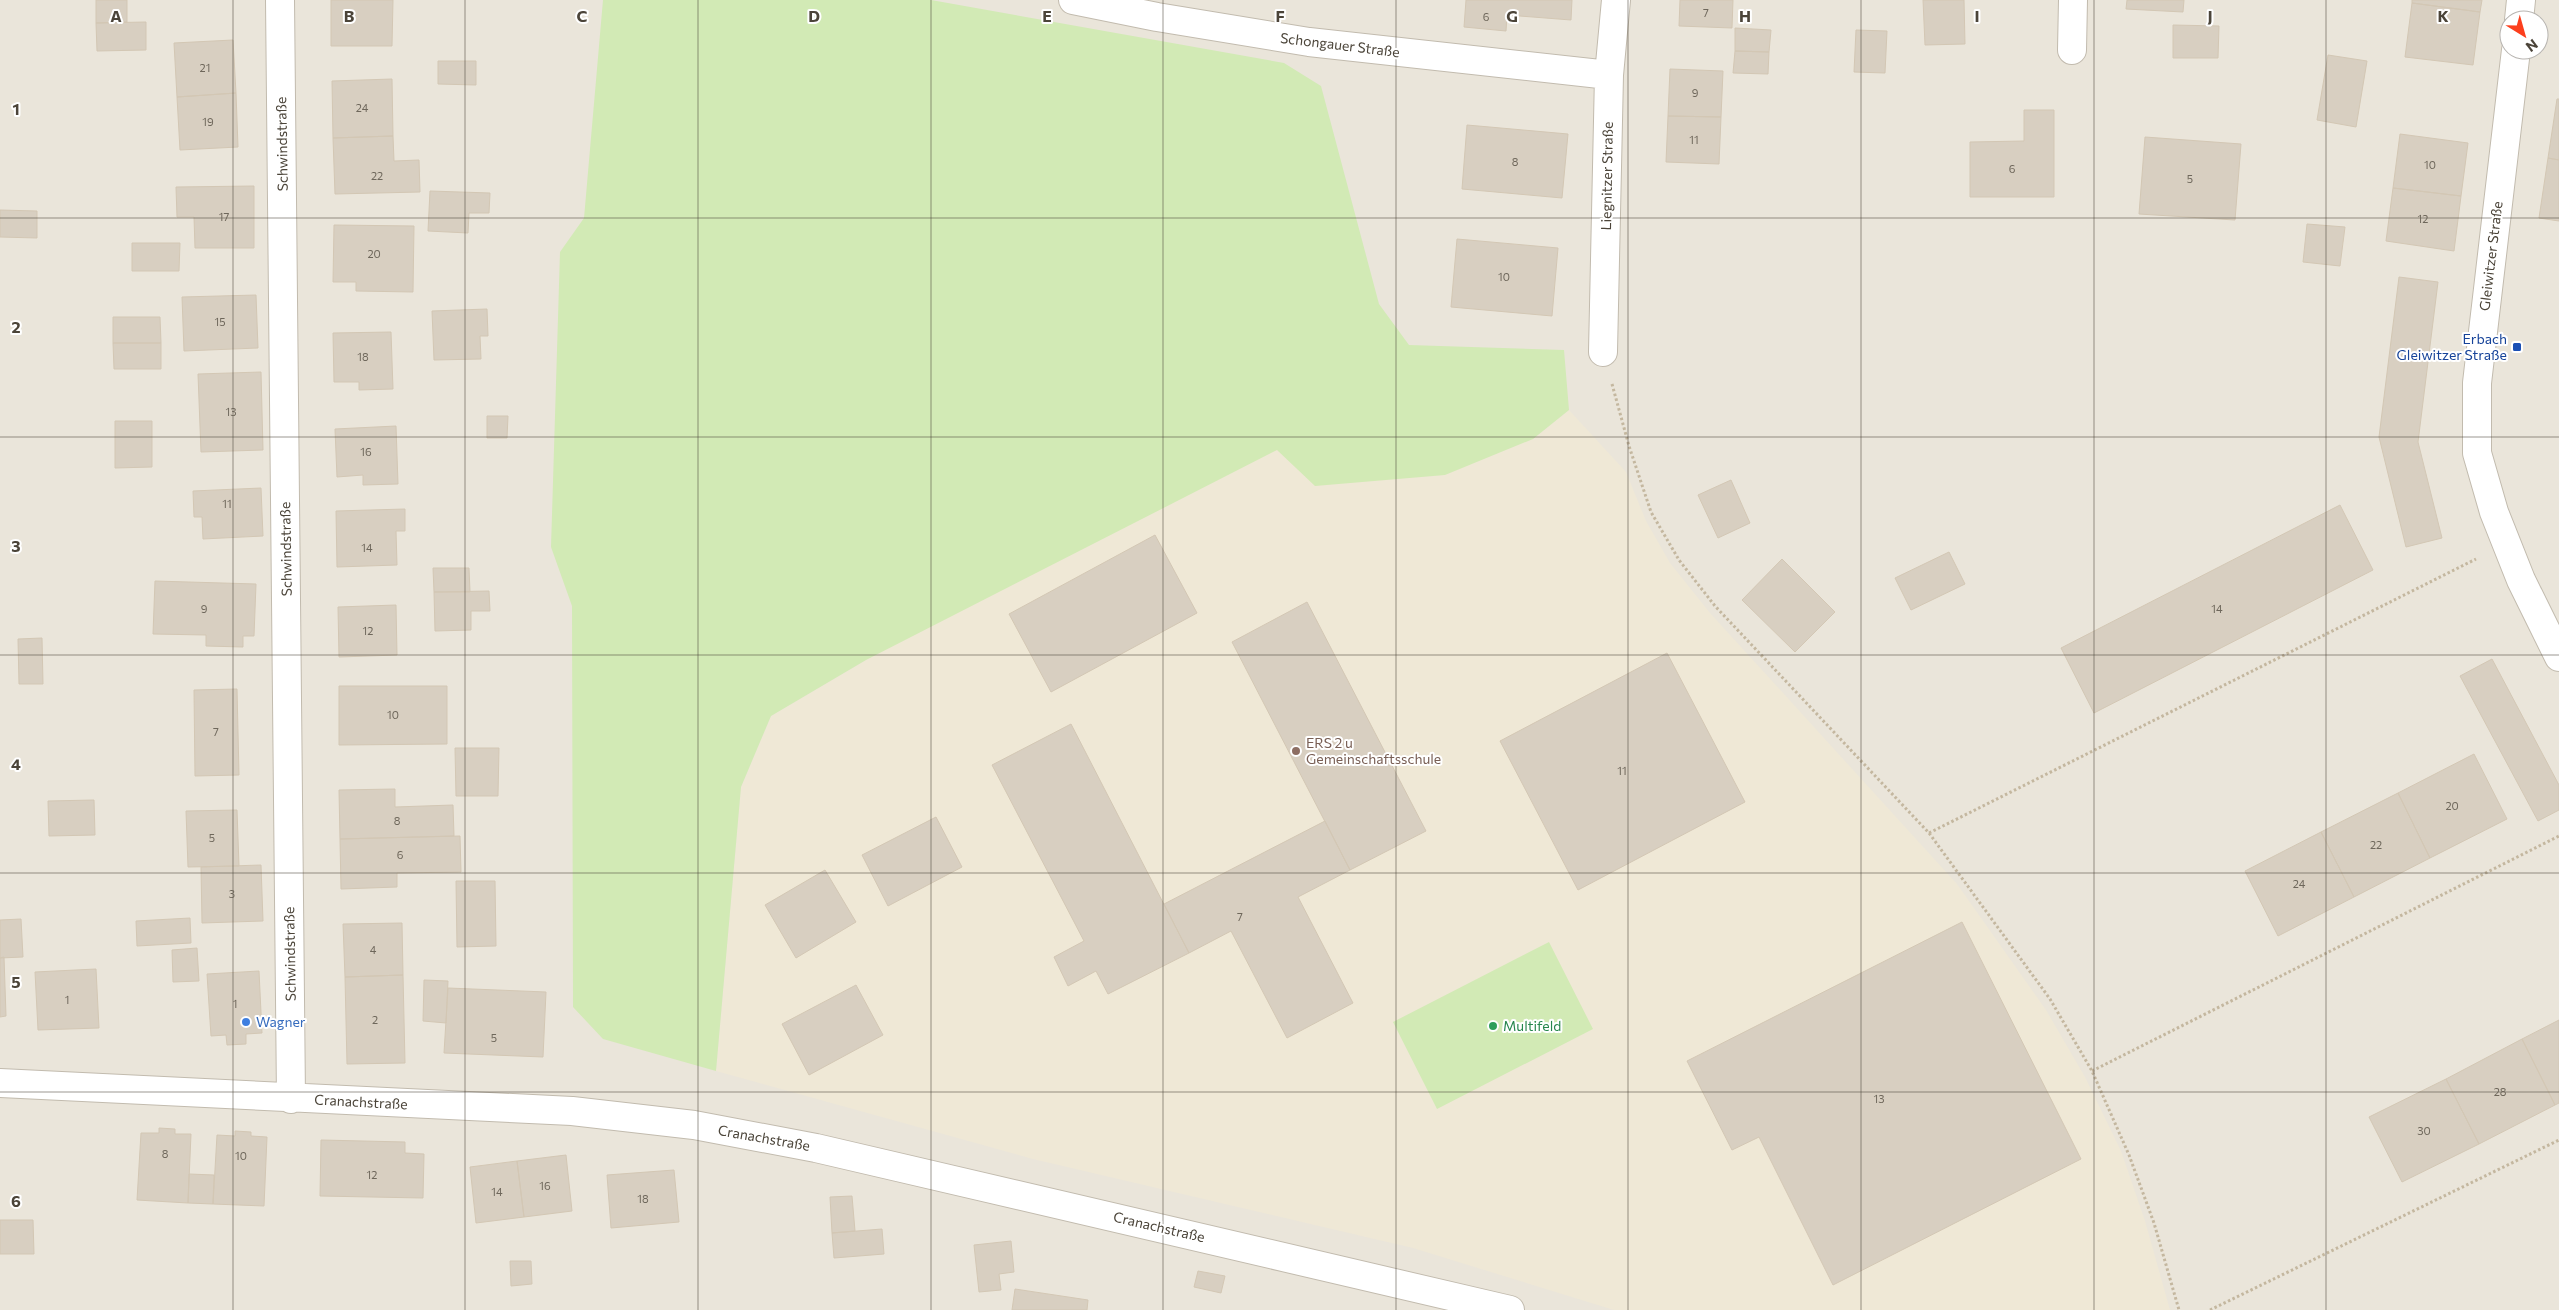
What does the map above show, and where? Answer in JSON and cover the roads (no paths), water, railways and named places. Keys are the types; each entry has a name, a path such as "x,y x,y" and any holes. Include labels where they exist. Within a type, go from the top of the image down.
{"street":[{"name":"Schwindstraße","path":"280,0 292,1099"},
{"name":"Schongauer Straße","path":"1073,0 1157,17 1309,42 1609,75"},
{"name":"Liegnitzer Straße","path":"1603,352 1609,75 1616,0"},
{"path":"2072,50 2073,0"},
{"name":"Gleiwitzer Straße","path":"2515,60 2477,383 2477,453 2494,512 2506,544 2559,657"},
{"name":"Cranachstraße","path":"0,1083 292,1099 572,1111 694,1125 816,1148 1510,1310"}],"place":[{"name":"Erbach Gleiwitzer Straße","path":"2517,347"},
{"name":"ERS 2 u Gemeinschaftsschule","path":"1296,751"},
{"name":"Wagner","path":"246,1022"},
{"name":"Multifeld","path":"1493,1026"}]}
